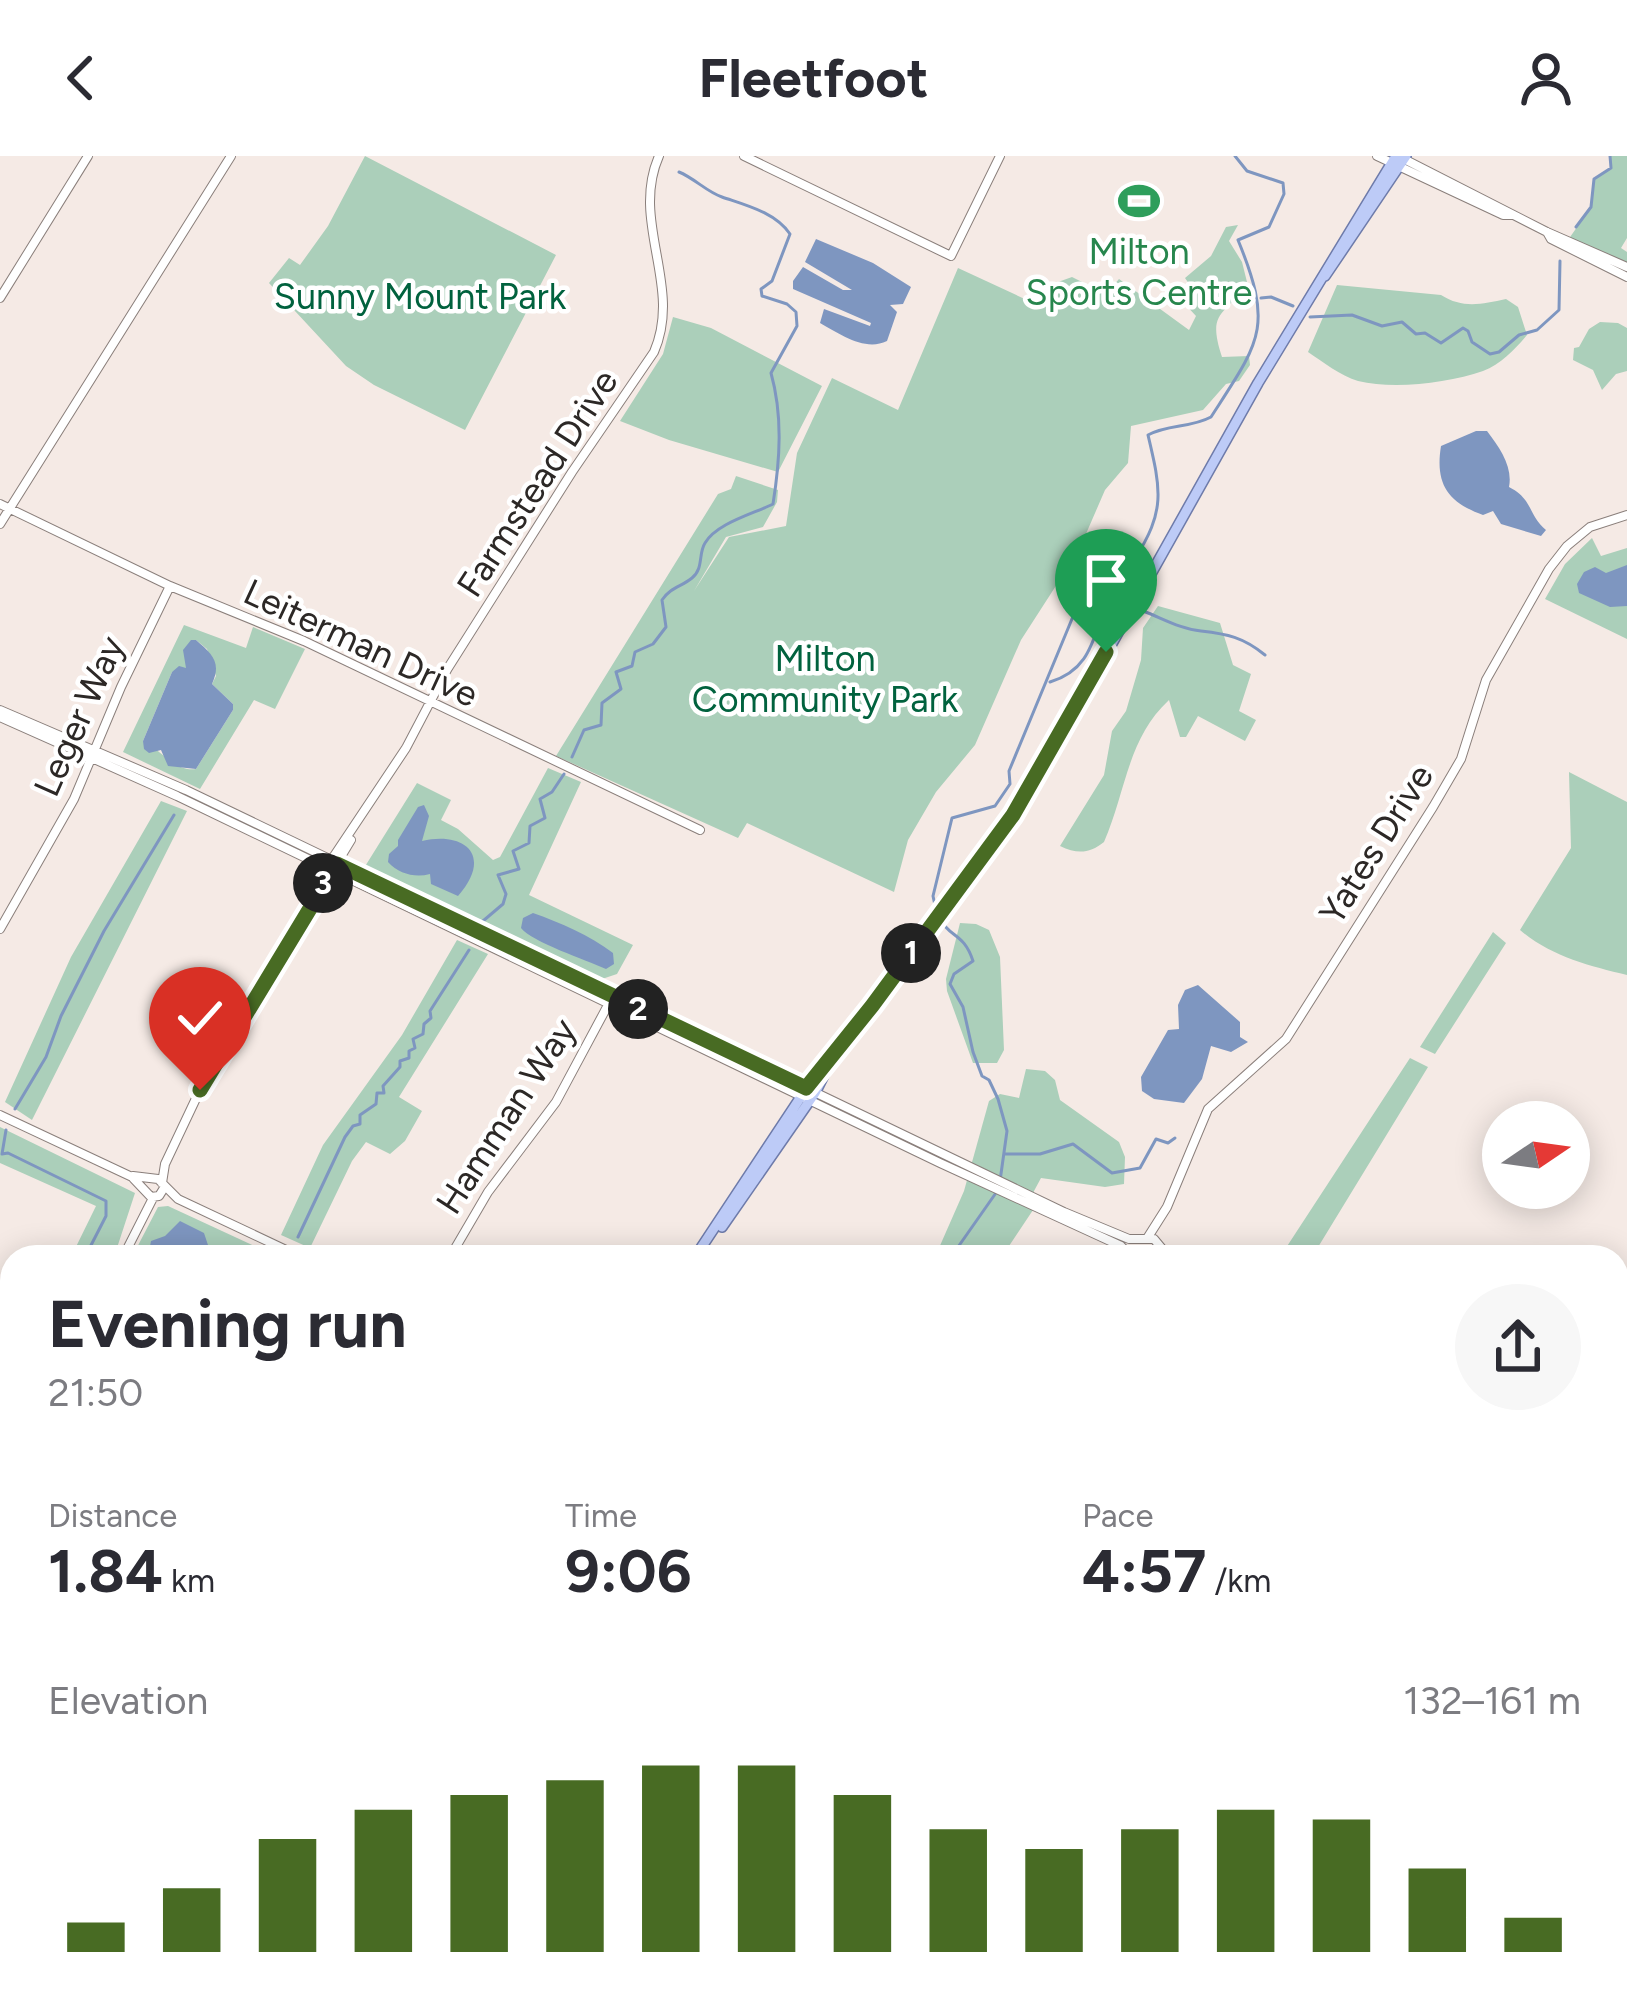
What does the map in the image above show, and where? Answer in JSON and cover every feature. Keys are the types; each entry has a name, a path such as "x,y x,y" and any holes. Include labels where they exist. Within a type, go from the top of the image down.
{"main road":[{"path":"707,1245 808,1094 826,1059 833,1057 1027,794 1199,485 1399,159"}],"street":[{"path":"0,298 88,156"},
{"path":"0,524 231,156"},
{"name":"Farmstead Drive","path":"128,1245 200,1090 261,993 314,886 362,817 572,472 656,347 664,300 648,199 658,156"},
{"path":"744,156 951,256 1000,156"},
{"path":"1377,156 1399,159 1627,267"},
{"path":"1547,232 1550,239 1627,278"},
{"name":"Leiterman Drive","path":"0,504 170,586 281,630 700,830"},
{"name":"Yates Drive","path":"1135,1245 1167,1207 1208,1109 1225,1090 1274,1054 1291,1032 1442,791 1466,748 1486,680 1549,569 1590,527 1627,515"},
{"name":"Leger Way","path":"0,929 74,799 170,586"},
{"path":"0,714 93,756 186,790 608,1004 1109,1231 1130,1239 1145,1238 1155,1245"},
{"path":"332,865 808,1094 940,1163 1119,1245"},
{"name":"Hamman Way","path":"457,1245 488,1192 556,1102 608,1004"},
{"path":"0,1115 276,1245"},
{"name":"Yates Drive","path":"1164,1245 1167,1207"}],"green space":[{"name":"Sunny Mount Park","path":"365,156 556,255 465,430 346,366 269,283 289,258 300,265 328,226"},
{"path":"1610,156 1627,156 1627,238 1621,248 1627,252 1627,268 1568,240 1591,207 1594,179 1611,168"},
{"name":"Milton Community Park","path":"1238,225 1229,241 1247,282 1217,321 1216,330 1222,357 1249,356 1250,365 1239,381 1226,384 1203,410 1131,426 1128,463 1105,490 1079,550 1021,640 975,745 936,792 908,840 894,892 747,823 738,838 556,756 718,494 731,489 736,476 778,490 777,502 763,527 726,537 694,591 729,537 786,526 797,453 832,378 898,410 958,268 1042,307 1058,282 1072,277 1106,294 1119,279 1189,330 1196,316 1183,302 1196,294 1185,278 1211,256 1226,227"},
{"path":"1337,285 1441,295 1465,304 1506,299 1518,307 1527,335 1496,364 1469,375 1404,385 1358,381 1308,352"},
{"path":"673,317 711,328 822,386 778,472 620,421 663,354"},
{"path":"1600,322 1627,328 1627,371 1616,374 1602,390 1593,370 1573,360 1574,348"},
{"path":"1592,538 1601,556 1627,548 1627,639 1545,599 1565,564"},
{"path":"1158,606 1220,623 1233,665 1251,674 1239,711 1256,720 1245,741 1198,716 1186,737 1180,737 1169,700 1136,749 1104,842 1088,851 1066,849 1060,846 1104,775 1112,731 1126,711 1141,660 1143,628"},
{"path":"184,625 246,648 253,627 305,649 275,709 254,700 200,789 123,752","holes":["196,640 207,649 216,676 212,684 233,704 233,710 196,769 188,769 143,741 172,672 186,669"]},
{"path":"548,768 581,782 529,895 633,945 617,974 602,979 364,868 417,783 451,800 441,820 493,860 500,857"},
{"path":"1569,772 1627,802 1627,975 1557,953 1520,930 1571,848"},
{"path":"161,801 187,811 32,1120 5,1102 71,957"},
{"path":"960,923 989,930 1000,957 1004,1050 997,1063 973,1063 947,991"},
{"path":"1493,932 1506,943 1435,1054 1420,1047"},
{"path":"457,940 488,954 399,1097 422,1111 405,1141 390,1154 366,1142 311,1245 281,1235 323,1145 402,1035"},
{"path":"1410,1058 1428,1067 1319,1245 1288,1245"},
{"path":"1026,1069 1045,1071 1055,1080 1060,1100 1119,1142 1125,1157 1124,1184 1105,1187 1041,1178 1034,1191 1033,1210 1010,1245 940,1245 964,1191 989,1101 1000,1094 1019,1098"},
{"path":"0,1127 135,1193 118,1245 77,1245 96,1206 0,1163"},
{"path":"168,1206 252,1245 138,1245 158,1207"}],"water":[{"path":"816,239 873,263 911,287 903,304 890,305 897,312 887,341 861,343 836,332 820,323 824,309 871,323 793,289 803,267 843,290 852,290 805,262"},
{"path":"1487,431 1501,451 1509,487 1546,530 1541,536 1501,524 1493,511 1483,515 1471,510 1446,490 1440,471 1441,446"},
{"path":"1627,565 1627,606 1610,607 1579,593 1577,584 1584,572 1595,567 1606,573"},
{"path":"191,640 211,654 216,664 212,684 233,704 196,769 168,766 161,750 149,753 143,741 172,672 179,666 186,668 183,650"},
{"path":"424,805 429,816 422,841 461,843 474,858 469,881 458,896 431,884 430,874 408,874 388,862 418,807"},
{"path":"533,913 604,947 613,953 614,964 606,969 527,933 521,928 523,918"},
{"path":"1198,985 1240,1022 1240,1037 1248,1042 1231,1052 1211,1046 1202,1079 1184,1103 1154,1099 1142,1091 1141,1077 1168,1030 1179,1029 1178,1005 1185,990"},
{"path":"180,1221 204,1233 208,1245 150,1245"}],"waterway":[{"path":"936,910 933,896 952,818 995,806 1010,784 1009,771 1079,602 1101,571 1134,560 1152,528 1158,486 1148,435 1211,417 1251,351 1258,315 1256,294 1238,240 1269,227 1284,194 1283,183 1247,171 1235,156"},
{"path":"1576,227 1591,207 1594,179 1611,168 1610,156"},
{"path":"572,757 584,730 601,725 602,703 621,689 616,672 632,666 635,652 653,644 666,627 662,600 696,574 711,536 773,504 779,438 771,373 797,326 796,312 762,296 761,289 772,281 790,234 768,215 716,195 679,172"},
{"path":"1310,317 1352,315 1382,326 1402,322 1416,334 1425,333 1441,343 1463,328 1472,342 1490,354 1499,352 1519,335 1537,330 1559,310 1560,261"},
{"path":"1261,298 1293,306"},
{"path":"1050,682 1080,663 1104,611 1124,605"},
{"path":"1143,611 1186,628 1234,637 1265,655"},
{"path":"483,921 503,904 506,894 498,875 519,869 513,851 529,843 530,826 545,818 540,799 552,792 564,774"},
{"path":"15,1109 46,1057 104,931 174,815"},
{"path":"940,919 973,961 954,974 950,984 963,1007 973,1052 998,1099 1007,1131 1000,1181"},
{"path":"298,1237 345,1137 360,1124 360,1115 376,1104 377,1093 384,1093 383,1086 400,1061 409,1058 409,1051 415,1048 413,1039 423,1034 430,1011 469,950"},
{"path":"6,1130 2,1154 106,1201 106,1216 91,1245"},
{"path":"1005,1154 1040,1154 1073,1144 1112,1173 1140,1168 1156,1139 1168,1143 1175,1138"},
{"path":"959,1245 998,1190"}],"place":[{"name":"Milton Sports Centre","path":"1139,201"}],"route":[{"path":"200,1090 337,864 806,1088 1013,815 1106,652"}]}
